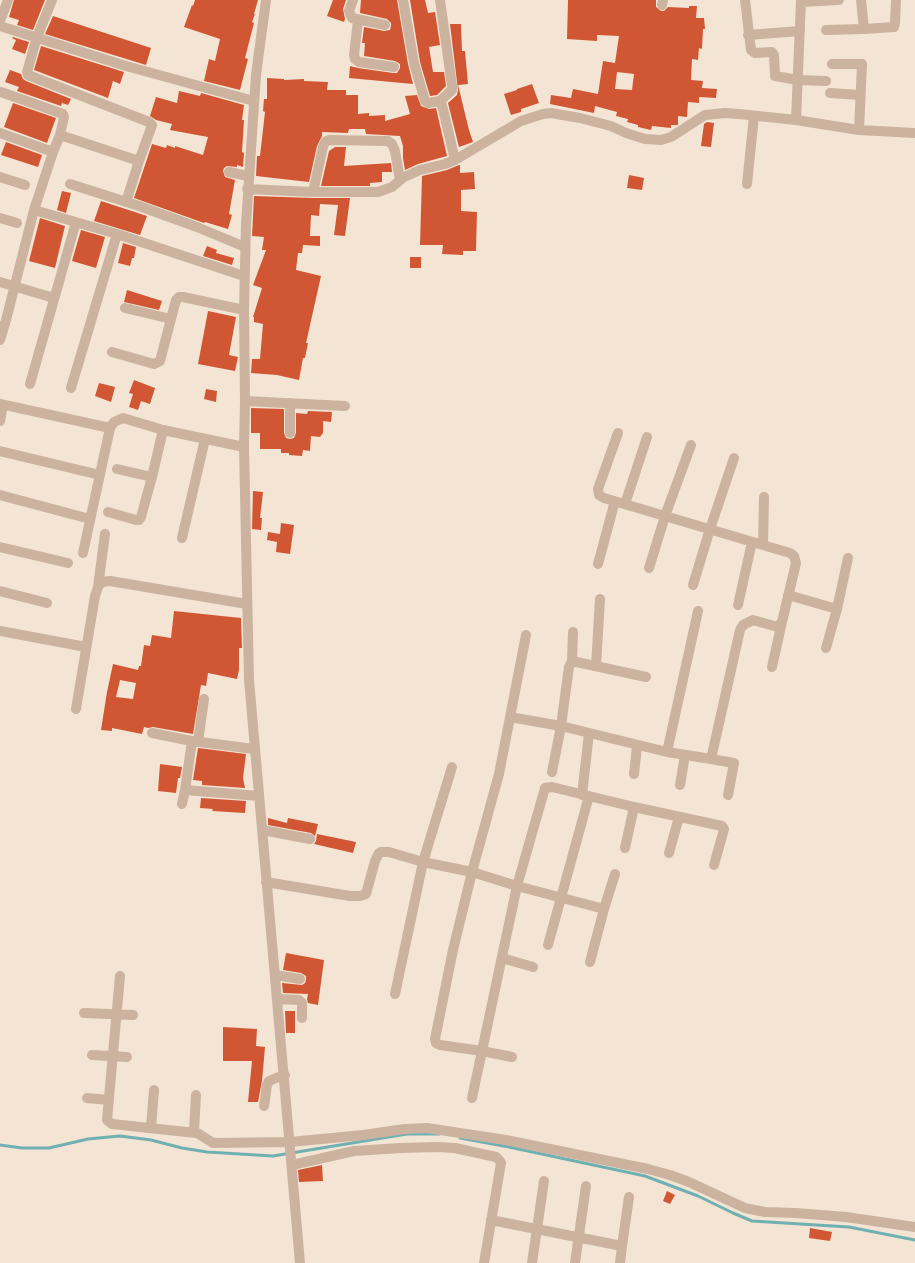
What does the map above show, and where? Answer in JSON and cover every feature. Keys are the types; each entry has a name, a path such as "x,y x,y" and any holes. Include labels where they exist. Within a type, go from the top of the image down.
{"street":[{"path":"0,21 8,0"},
{"path":"52,0 37,37 27,72 28,75 149,122 152,125 126,202"},
{"path":"266,0 256,75 247,189 244,276 244,447 249,680 266,882 285,1076 300,1263"},
{"path":"353,0 349,11 352,18 385,25"},
{"path":"403,0 414,63 425,102 428,103 440,101 452,90 440,0"},
{"path":"745,0 751,50 755,53 772,52 774,55 775,76 798,80 826,82"},
{"path":"796,120 801,1 838,0"},
{"path":"861,0 864,29"},
{"path":"826,30 864,29 894,26 896,24 896,0"},
{"path":"358,20 354,55 355,59 359,62 394,67"},
{"path":"0,26 126,66 254,102"},
{"path":"748,35 800,31"},
{"path":"832,64 862,64 858,130"},
{"path":"0,340 2,327 34,210 64,122 63,114 1,92"},
{"path":"830,93 860,95"},
{"path":"440,101 455,160"},
{"path":"247,189 313,192 378,192 392,187 404,177 420,170 455,160 521,121 551,113 580,118 611,126 646,140 661,140 671,137 705,115 725,113 796,120 858,130 915,134"},
{"path":"747,184 754,116"},
{"path":"0,133 53,152"},
{"path":"60,135 139,161"},
{"path":"313,192 323,147 325,142 329,140 388,141 392,144 395,151 400,180"},
{"path":"229,172 248,176"},
{"path":"0,177 25,185"},
{"path":"70,184 197,227 245,247"},
{"path":"34,210 117,234 244,276"},
{"path":"0,218 17,223"},
{"path":"30,384 76,222"},
{"path":"71,388 117,234"},
{"path":"0,282 54,298"},
{"path":"112,352 154,364 160,361 176,300 179,297 244,310"},
{"path":"125,308 171,319"},
{"path":"245,400 345,406"},
{"path":"290,402 290,433"},
{"path":"0,421 2,405 110,428"},
{"path":"83,553 110,428 114,422 122,418 163,430 244,447"},
{"path":"108,512 139,520 152,477 163,430"},
{"path":"618,433 598,488 600,496 790,553 794,556 796,563 772,667"},
{"path":"625,504 647,437"},
{"path":"182,538 205,439"},
{"path":"648,568 691,445"},
{"path":"0,451 100,475"},
{"path":"693,585 734,458"},
{"path":"117,468 152,477"},
{"path":"0,495 90,519"},
{"path":"763,545 764,497"},
{"path":"598,564 615,501"},
{"path":"76,709 95,596 98,587 105,534"},
{"path":"738,605 752,542"},
{"path":"0,547 68,563"},
{"path":"826,648 837,609 848,558"},
{"path":"98,587 102,582 110,581 247,604"},
{"path":"0,591 47,603"},
{"path":"788,595 837,609"},
{"path":"596,666 600,599"},
{"path":"667,752 698,611"},
{"path":"711,759 740,630 743,625 753,620 774,626 778,626 782,622"},
{"path":"0,631 86,647"},
{"path":"552,772 561,726 569,667 572,661 573,632"},
{"path":"512,1057 440,1045 436,1043 435,1039 453,950 472,872 499,774 526,635"},
{"path":"572,661 646,677"},
{"path":"182,804 204,699"},
{"path":"510,717 561,726 667,752 734,763 728,795"},
{"path":"152,733 195,742 254,749"},
{"path":"548,945 561,898 585,795 589,733"},
{"path":"634,774 638,746"},
{"path":"680,785 685,755"},
{"path":"395,994 424,862 452,767"},
{"path":"472,1098 517,886 545,788 552,786 634,807 722,826 724,829 714,864"},
{"path":"186,790 259,796"},
{"path":"625,848 634,807"},
{"path":"669,854 679,817"},
{"path":"262,830 310,839"},
{"path":"266,882 350,896 360,896 366,894 375,861 379,853 389,852 424,862 472,872 517,886 604,909"},
{"path":"590,962 615,874"},
{"path":"502,958 533,967"},
{"path":"275,975 300,979"},
{"path":"120,976 107,1120 109,1123 196,1133 213,1143 290,1145 405,1129 427,1128 506,1140 670,1174 745,1208 766,1212 846,1217 915,1227"},
{"path":"277,999 299,1000 302,1003 302,1018"},
{"path":"84,1013 133,1015"},
{"path":"92,1055 127,1057"},
{"path":"264,1106 269,1081 285,1076"},
{"path":"151,1127 154,1090"},
{"path":"196,1095 194,1128 196,1133"},
{"path":"87,1098 109,1100"},
{"path":"292,1162 354,1151 437,1147 455,1148 496,1157 500,1163 484,1263"},
{"path":"532,1263 544,1181"},
{"path":"575,1263 586,1186"},
{"path":"620,1263 629,1197"},
{"path":"491,1220 622,1246"}],"building":[{"path":"14,0 45,0 33,30 17,25 19,20 9,17"},
{"path":"195,0 258,0 245,58 248,59 240,90 204,81 209,59 215,61 220,39 184,27"},
{"path":"333,0 346,0 343,9 345,19 344,22 327,16"},
{"path":"361,0 397,0 413,84 349,78 350,66 393,73 397,73 400,68 400,64 395,61 364,56 365,43 362,43 364,27 384,31 390,30 391,23 387,19 360,13"},
{"path":"410,0 425,0 428,13 435,12 440,45 429,47 433,72 444,72 446,86 437,95 430,96 420,62"},
{"path":"568,0 656,0 656,7 661,11 664,11 668,7 689,8 689,6 697,6 696,18 704,18 705,29 703,29 702,49 699,48 698,60 692,59 691,80 703,81 702,88 717,89 716,98 699,97 699,103 688,102 687,117 678,116 678,125 671,125 671,128 652,126 651,130 638,127 638,125 627,122 628,119 616,116 617,112 595,106 594,113 550,104 551,95 571,98 573,89 598,94 603,61 615,63 619,36 597,35 597,41 567,39","holes":["617,72 634,74 632,90 615,89"]},
{"path":"53,16 151,48 146,65 45,34"},
{"path":"450,24 461,24 462,51 465,51 468,84 458,85 473,142 459,147 448,103 457,95 458,90"},
{"path":"13,37 29,42 25,54 12,49 16,40 12,38"},
{"path":"41,46 124,72 120,84 113,81 108,98 34,70"},
{"path":"10,70 21,74 23,79 26,81 71,99 68,105 62,103 61,106 17,91 19,87 5,82"},
{"path":"267,78 284,80 304,79 304,81 328,82 327,90 346,90 346,95 358,95 358,114 369,113 369,116 385,115 385,121 410,114 405,96 417,95 421,106 429,109 436,108 447,156 418,164 405,170 403,146 400,136 366,134 365,129 349,129 348,133 322,132 322,136 317,146 309,182 256,176 257,156 260,156 265,112 263,111 264,99 267,99"},
{"path":"532,84 539,103 521,109 521,112 511,115 504,94"},
{"path":"179,91 200,96 201,93 244,105 242,120 244,120 242,152 244,153 243,167 237,165 237,167 227,166 223,171 225,177 235,180 229,214 232,215 228,229 205,222 204,223 134,198 152,144 166,148 167,145 175,148 175,146 203,155 208,137 170,130 172,124 156,120 150,116 156,97 177,103"},
{"path":"13,103 56,118 47,143 4,127"},
{"path":"707,122 714,123 711,147 701,146 704,124"},
{"path":"6,142 42,155 38,167 1,155"},
{"path":"335,147 346,147 344,166 391,163 392,172 382,172 382,182 370,183 370,186 321,186 329,151"},
{"path":"459,165 460,173 474,172 475,189 461,190 461,211 477,212 476,251 463,251 463,255 442,254 443,245 420,245 422,176 447,170"},
{"path":"629,175 644,178 642,190 627,188"},
{"path":"62,191 71,193 66,213 57,210"},
{"path":"254,196 350,198 345,236 334,235 338,205 320,204 319,216 311,215 310,236 320,236 320,246 303,245 302,253 298,253 296,270 321,276 306,343 308,343 305,358 303,358 299,380 277,375 251,373 252,359 260,359 263,324 254,322 253,317 262,288 253,285 266,250 262,250 264,237 252,236"},
{"path":"101,201 147,216 140,235 94,221"},
{"path":"40,218 65,226 55,268 29,261"},
{"path":"81,230 105,237 96,268 72,261"},
{"path":"123,243 136,247 134,258 132,258 130,266 118,263"},
{"path":"207,246 217,250 216,253 234,258 232,265 203,256"},
{"path":"410,257 421,257 421,268 410,268"},
{"path":"127,290 162,301 159,310 124,302"},
{"path":"208,311 236,317 229,355 238,357 235,371 198,364"},
{"path":"134,380 155,388 150,404 141,401 138,410 129,407 133,394 129,393"},
{"path":"99,383 115,387 111,402 95,396"},
{"path":"206,389 217,391 216,402 204,399"},
{"path":"251,408 284,409 284,433 286,438 290,439 294,438 296,433 296,413 307,414 308,411 332,412 331,422 323,421 323,433 320,437 311,436 310,451 303,450 302,456 289,455 289,453 281,453 281,449 260,449 260,433 251,433"},
{"path":"253,491 263,492 260,518 262,518 261,530 252,529"},
{"path":"281,523 294,525 290,554 276,552 277,542 267,540 268,532 280,534"},
{"path":"174,611 241,618 242,648 239,648 239,670 237,679 208,673 206,686 201,685 193,734 153,727 144,727 142,734 112,728 112,731 101,730 113,664 138,670 139,666 141,666 144,645 150,646 152,635 171,638","holes":["120,680 136,683 133,699 116,697"]},
{"path":"198,748 246,754 243,778 245,788 202,785 202,781 193,780"},
{"path":"160,764 182,767 180,778 178,778 176,793 158,791"},
{"path":"201,798 246,801 245,813 212,811 213,809 200,808"},
{"path":"268,818 287,823 288,818 318,824 315,836 311,833 268,825"},
{"path":"317,834 356,842 353,853 314,844"},
{"path":"286,953 324,960 318,1005 308,1003 308,994 283,993 282,983 302,985 306,980 306,976 301,973 283,970"},
{"path":"285,1011 295,1011 295,1033 286,1033"},
{"path":"223,1027 257,1029 256,1046 265,1047 262,1081 258,1102 248,1102 252,1061 223,1061"},
{"path":"322,1165 323,1181 299,1182 298,1170"},
{"path":"667,1191 675,1195 670,1204 663,1201"},
{"path":"810,1228 832,1232 830,1241 809,1238"}],"waterway":[{"path":"0,1145 22,1148 49,1148 88,1139 120,1136 151,1140 182,1148 207,1152 273,1156 407,1134 439,1134"},
{"path":"460,1138 645,1176 698,1196 752,1221 849,1227 915,1240"}]}
